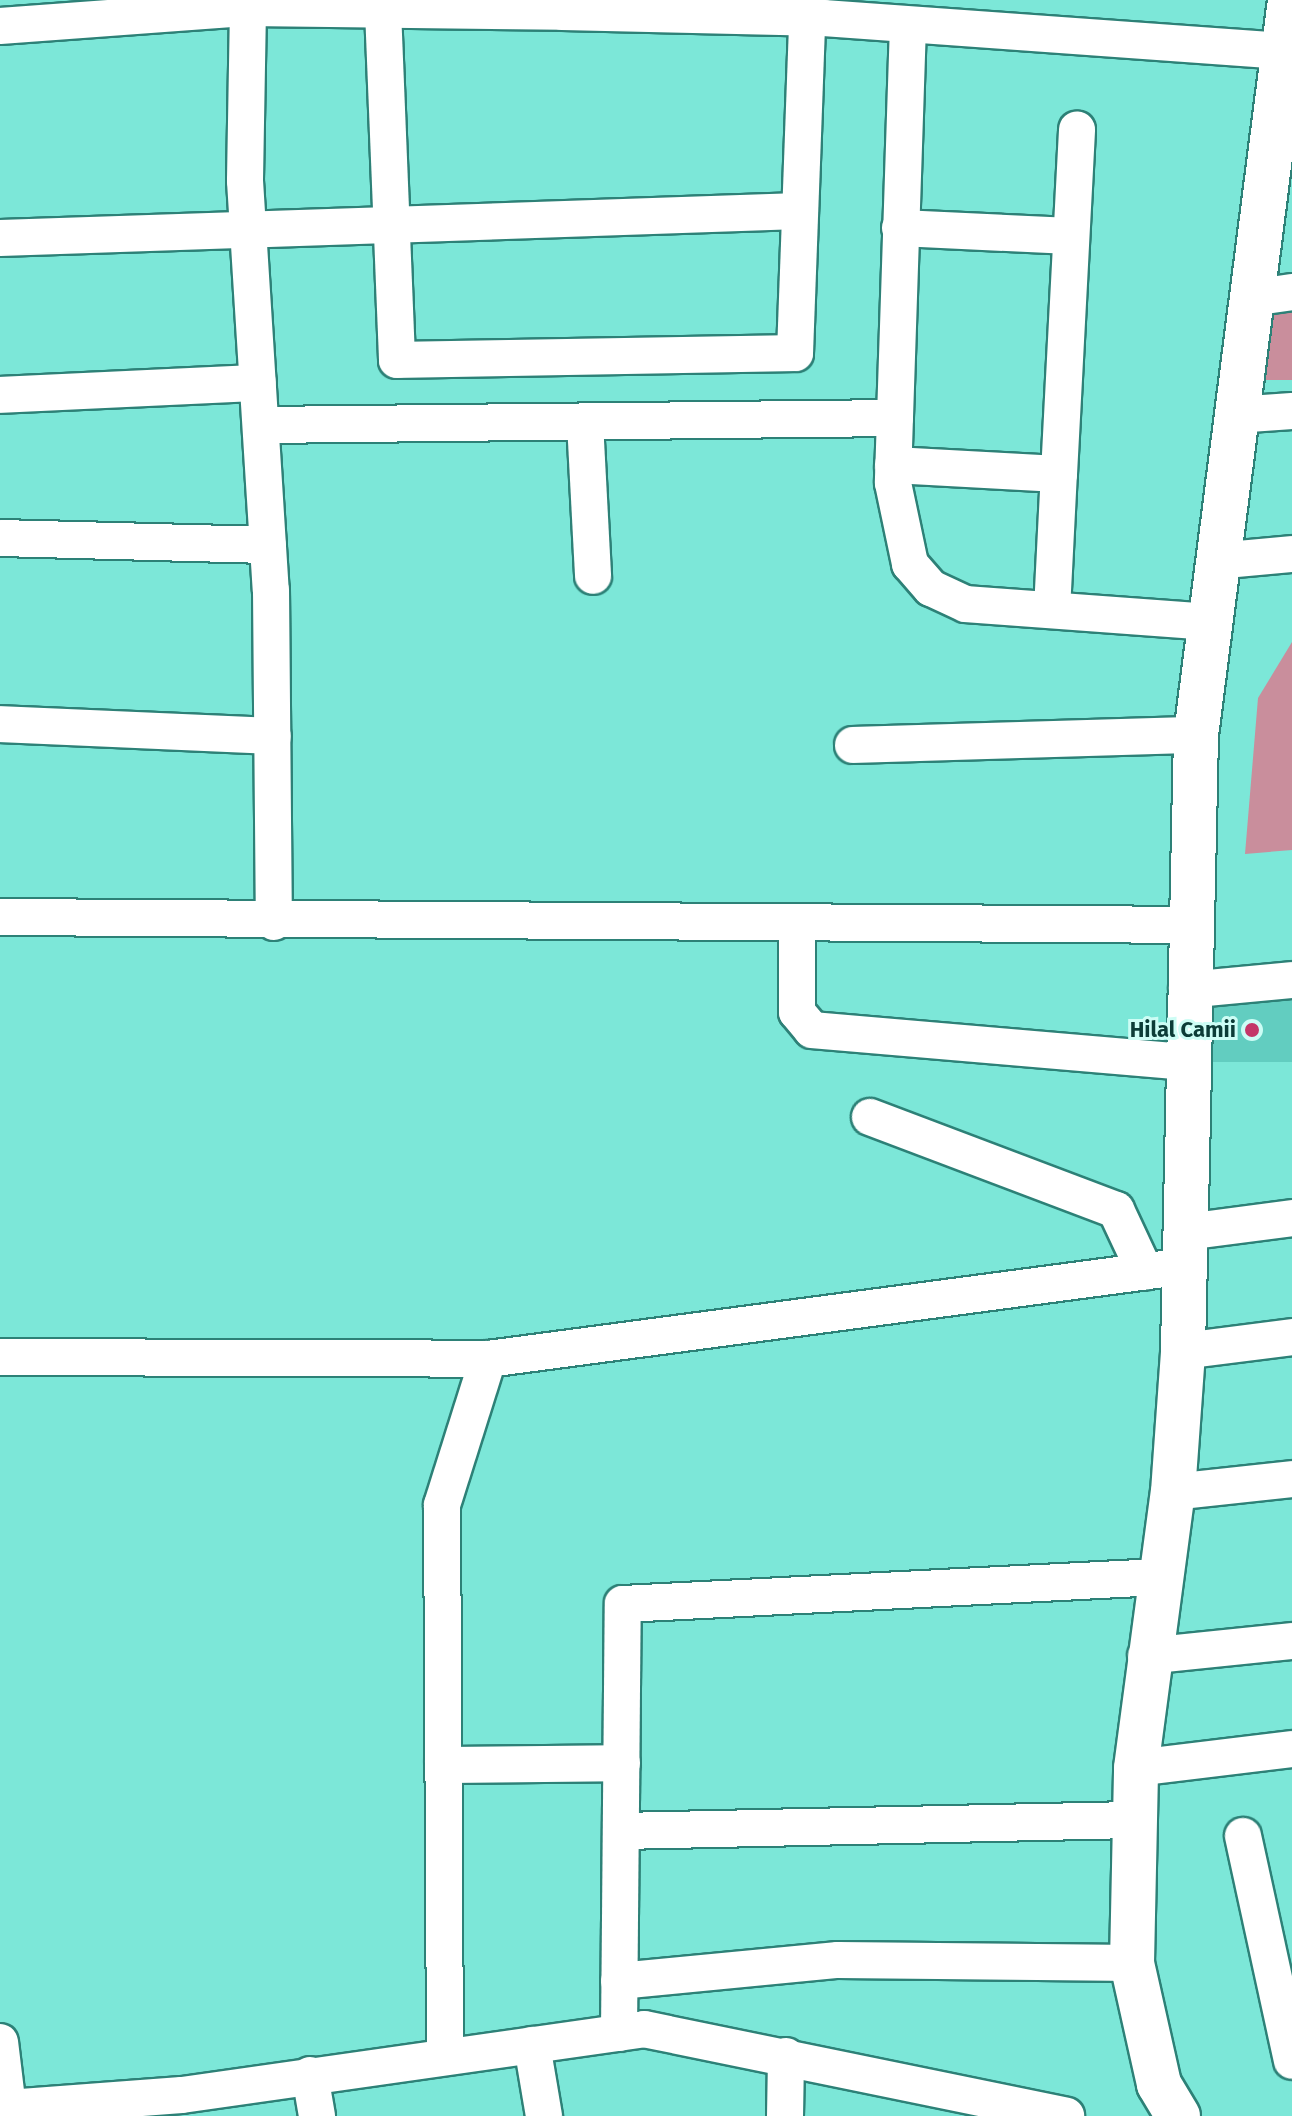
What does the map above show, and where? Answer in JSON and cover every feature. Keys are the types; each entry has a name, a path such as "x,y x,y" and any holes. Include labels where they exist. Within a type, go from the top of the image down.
{"street":[{"path":"0,26 52,11 323,4 383,10 562,6 908,25 1288,24 1271,295 1235,415 1196,735 1187,1062 1172,1257 1183,1351 1173,1492 1146,1656 1136,1768 1132,1963 1159,2084 1178,2116"},
{"path":"248,8 248,229 268,545 274,922"},
{"path":"383,10 397,360 795,353 807,18"},
{"path":"908,25 893,465 910,564 931,588 966,604 1209,622"},
{"path":"1052,610 1077,129"},
{"path":"0,238 800,211"},
{"path":"900,228 1071,236"},
{"path":"0,395 258,383"},
{"path":"1235,415 1292,411"},
{"path":"261,425 895,418"},
{"path":"585,422 593,576"},
{"path":"893,465 1059,474"},
{"path":"0,538 268,545"},
{"path":"1216,561 1292,554"},
{"path":"0,724 273,736"},
{"path":"853,745 1196,735"},
{"path":"0,917 797,927 1193,925"},
{"path":"797,927 797,1012 812,1030 1187,1062"},
{"path":"1187,990 1292,980"},
{"path":"870,1117 1116,1210 1172,1257"},
{"path":"0,1357 488,1359 1172,1257 1292,1218"},
{"path":"1183,1351 1292,1337"},
{"path":"445,2057 442,1505 488,1359"},
{"path":"1173,1492 1292,1479"},
{"path":"619,2033 623,1604 1159,1577"},
{"path":"1146,1656 1292,1641"},
{"path":"1136,1768 1292,1749"},
{"path":"443,1765 622,1763"},
{"path":"621,1831 1134,1820"},
{"path":"1243,1836 1292,2061"},
{"path":"619,1981 838,1960 1132,1963"},
{"path":"0,2042 8,2112 140,2107 310,2075 644,2029 1066,2116"},
{"path":"532,2045 544,2116"},
{"path":"785,2116 786,2056"},
{"path":"310,2075 317,2116"}],"shaded area":[{"path":"1292,291 1292,380 1253,380 1264,295"},
{"path":"1292,642 1292,850 1245,854 1258,698"}],"building":[{"name":"Hilal Camii","path":"1210,996 1292,996 1292,1062 1210,1062"}],"place":[{"name":"Hilal Camii","path":"1252,1030"}]}
